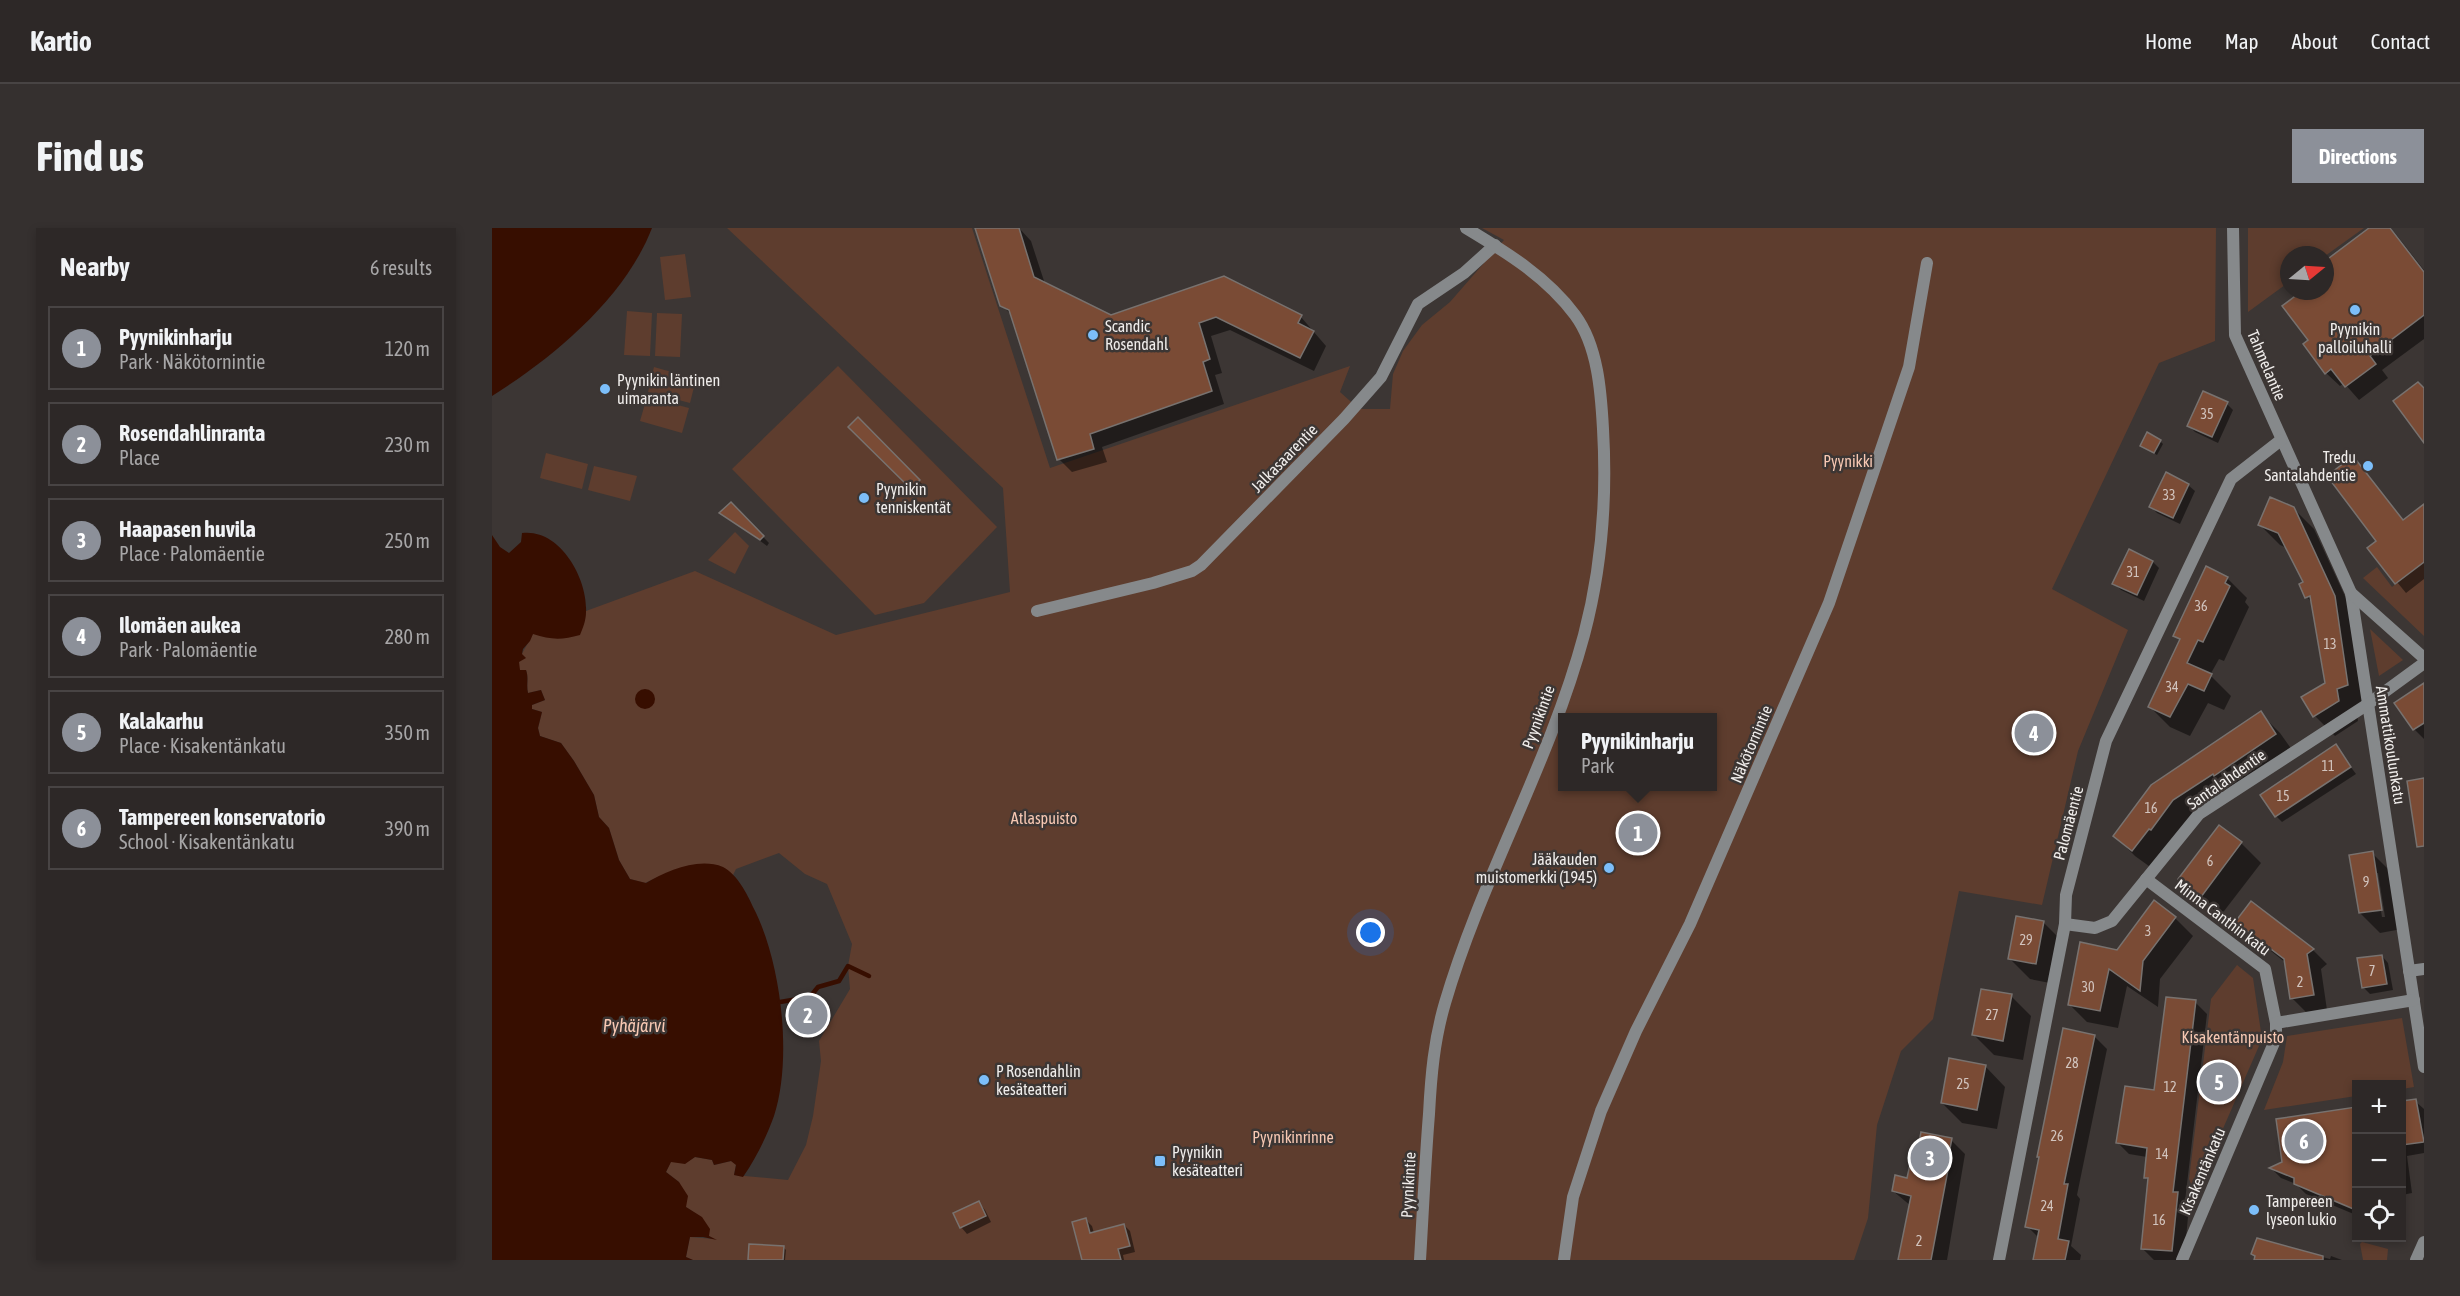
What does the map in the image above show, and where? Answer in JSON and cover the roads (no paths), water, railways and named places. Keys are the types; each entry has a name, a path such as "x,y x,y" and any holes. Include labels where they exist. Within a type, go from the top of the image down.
{"street":[{"name":"Pyynikintie","path":"1420,1260 1433,1054 1444,1006 1458,959 1550,735 1572,673 1593,594 1604,520 1605,451 1602,411 1598,378 1588,340 1575,315 1540,278 1495,245 1466,228"},
{"name":"Tahmelantie","path":"2233,228 2235,335 2281,440"},
{"name":"Jalkasaarentie","path":"1037,611 1153,583 1192,571 1201,565 1344,420 1381,376 1418,304 1464,273 1495,245"},
{"name":"Näkötornintie","path":"1564,1260 1573,1197 1601,1111 1636,1031 1695,914 1829,603 1909,367 1927,263"},
{"name":"Ammattikoulunkatu","path":"2281,440 2351,593 2424,1067"},
{"name":"Palomäentie","path":"1999,1260 2065,924 2066,895 2106,741 2231,479 2281,440"},
{"path":"2351,593 2424,658"},
{"name":"Santalahdentie","path":"2065,924 2095,928 2112,921 2199,814 2368,704 2424,663"},
{"name":"Minna Canthin katu","path":"2146,879 2265,969 2276,1023"},
{"path":"2409,971 2424,969"},
{"path":"2276,1023 2414,1000"},
{"name":"Kisakentänkatu","path":"2182,1260 2276,1038 2276,1023"},
{"path":"2416,1260 2424,1242"}],"water":[{"path":"492,228 652,228 640,254 606,302 563,344 492,396"},
{"name":"Pyhäjärvi","path":"522,533 536,534 559,547 577,571 585,599 586,612 580,635 556,639 533,634 523,649 522,654 526,658 519,662 520,670 526,670 527,673 528,693 541,690 545,700 532,705 532,709 542,712 538,728 540,736 561,743 574,761 594,795 599,817 609,828 619,860 630,879 646,883 683,867 713,864 723,867 737,879 748,896 771,954 781,1010 783,1066 780,1093 764,1140 743,1177 734,1175 736,1165 731,1161 714,1165 712,1160 695,1157 685,1164 671,1162 666,1172 679,1182 688,1196 686,1207 702,1217 710,1229 709,1236 717,1240 690,1237 686,1257 693,1260 492,1260 492,535 500,547 509,553 521,542"},
{"path":"645,689 652,692 655,699 652,706 645,709 638,706 635,699 638,692"}],"waterway":[{"path":"780,1002 810,997 818,987 839,981 848,966 869,976"}],"place":[{"name":"Pyynikin palloiluhalli","path":"2355,310"},
{"name":"Scandic Rosendahl","path":"1093,335"},
{"name":"Pyynikin läntinen uimaranta","path":"605,389"},
{"name":"Tredu Santalahdentie","path":"2368,466"},
{"name":"Pyynikin tenniskentät","path":"864,498"},
{"name":"Ilomäen aukea","path":"2034,733"},
{"name":"Pyynikinharju","path":"1638,833"},
{"name":"Jääkauden muistomerkki (1945)","path":"1609,868"},
{"name":"Rosendahlinranta","path":"808,1015"},
{"name":"P Rosendahlin kesäteatteri","path":"984,1080"},
{"name":"Kalakarhu","path":"2219,1082"},
{"name":"Tampereen konservatorio","path":"2304,1141"},
{"name":"Haapasen huvila","path":"1930,1158"},
{"name":"Pyynikin kesäteatteri","path":"1160,1161"},
{"name":"Tampereen lyseon lukio","path":"2254,1210"}],"park label":[{"name":"Pyynikki","path":"1848,461"},
{"name":"Atlaspuisto","path":"1044,818"},
{"name":"Kisakentänpuisto","path":"2233,1037"},
{"name":"Pyynikinrinne","path":"1293,1137"}]}
